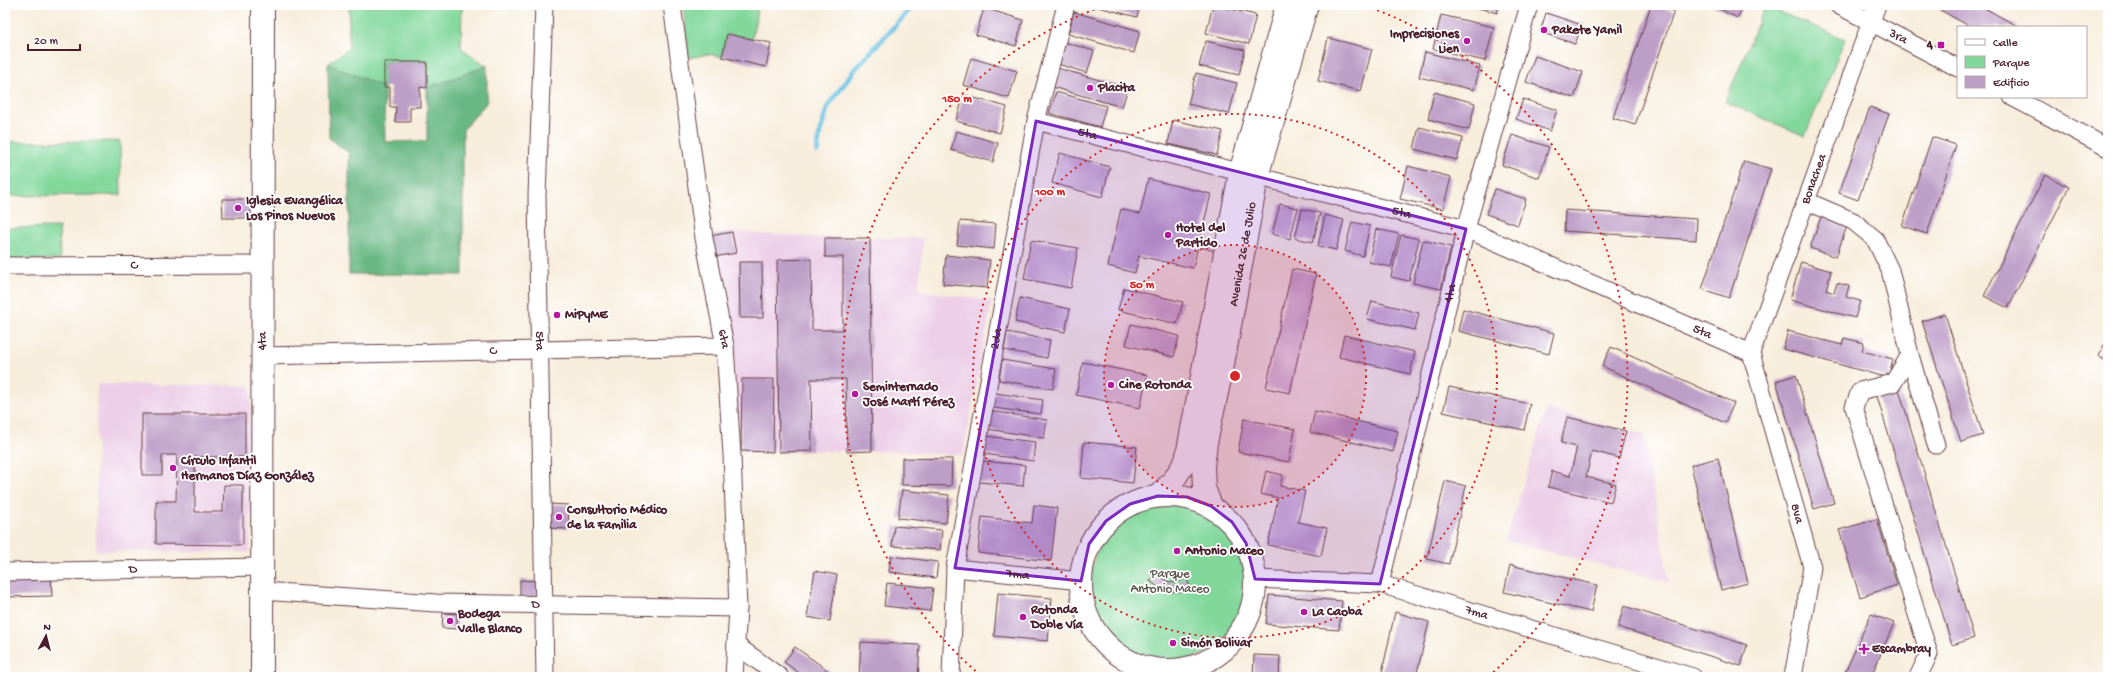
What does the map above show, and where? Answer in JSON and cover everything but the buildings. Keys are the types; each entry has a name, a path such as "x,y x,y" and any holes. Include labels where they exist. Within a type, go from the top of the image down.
{"main road":[{"name":"4ta","path":"262,5 262,677"},
{"name":"Avenida 26 de Julio","path":"1158,496 1173,481 1186,461 1248,175 1287,5"},
{"name":"Avenida 26 de Julio","path":"1211,506 1204,488 1203,466 1222,370 1248,175 1307,5"},
{"path":"1158,496 1187,497 1211,506 1232,522 1246,543 1255,569 1255,592 1249,617 1235,639 1216,656 1191,672 1168,670 1144,671 1113,651 1093,629 1082,602 1081,581 1081,573 1089,544 1106,520 1130,504 1158,496"}],"street":[{"name":"5ta","path":"544,5 538,196 545,677"},
{"name":"6ta","path":"672,5 704,238 725,346 732,455 738,608 734,677"},
{"name":"2da","path":"951,677 955,568 1036,122 1066,5"},
{"name":"4ta","path":"1380,584 1466,229 1528,5"},
{"name":"3ra","path":"1838,5 1957,67"},
{"name":"Bonachea","path":"1751,353 1877,5"},
{"path":"2014,98 2108,148"},
{"name":"5ta","path":"1036,122 1466,229 1751,353"},
{"path":"1806,201 1854,221 1875,239 1890,270 1910,355 1936,445"},
{"name":"C","path":"5,266 262,265"},
{"name":"C","path":"262,356 725,346"},
{"name":"8va","path":"1751,353 1812,566 1793,677"},
{"path":"1893,383 1910,355"},
{"path":"1918,677 1929,654 1854,407 1860,391 1893,383 1919,388"},
{"name":"D","path":"5,572 262,567"},
{"name":"7ma","path":"955,568 1081,581"},
{"name":"7ma","path":"1255,579 1380,584 1693,677"},
{"name":"D","path":"262,591 436,603 544,606 738,608"},
{"path":"736,645 780,677"}],"highlighted area":[{"path":"1036,121 1466,229 1380,584 1255,579 1246,543 1232,522 1211,506 1187,497 1158,496 1130,504 1106,521 1089,544 1081,581 955,568"}],"shaded area":[{"name":"Seminternado José Martí Pérez","path":"732,232 825,238 923,238 919,290 992,301 963,455 873,451 741,451 731,337 714,257 736,253"},
{"name":"Círculo Infantil Hermanos Díaz González","path":"97,384 251,386 250,552 96,551"},
{"path":"1546,409 1644,435 1669,582 1506,541"}],"green space":[{"path":"349,5 462,5 461,48 487,66 427,88 427,62 384,62 384,87 328,64 349,48"},
{"path":"683,5 758,5 752,39 727,34 722,57 708,54 689,58"},
{"path":"1765,6 1845,39 1805,136 1725,102"},
{"path":"328,64 384,87 385,142 427,141 427,88 487,66 487,102 463,130 463,275 349,274 349,153 329,138"},
{"path":"120,141 121,195 5,196 5,142"},
{"path":"59,227 60,259 10,260 5,254 5,228"},
{"name":"Parque Antonio Maceo","path":"1178,503 1193,506 1207,512 1226,526 1236,538 1246,559 1249,582 1246,605 1236,626 1226,638 1214,648 1193,658 1178,661 1162,661 1147,658 1126,648 1114,638 1104,626 1094,605 1092,597 1091,574 1094,559 1104,538 1114,526 1126,516 1147,506 1155,504"}],"waterway":[{"path":"817,152 820,132 828,106 855,69 914,5"}],"place":[{"name":"Pakete Yamil","path":"1544,30"},
{"name":"Imprecisiones Lien","path":"1467,41"},
{"name":"4","path":"1941,45"},
{"name":"Placita","path":"1090,88"},
{"name":"Iglesia Evangélica Los Pinos Nuevos","path":"238,208"},
{"name":"Hotel del Partido","path":"1168,235"},
{"name":"MiPyME","path":"557,315"},
{"name":"Cine Rotonda","path":"1111,385"},
{"name":"Seminternado José Martí Pérez","path":"855,394"},
{"name":"Círculo Infantil Hermanos Díaz González","path":"173,468"},
{"name":"Consultorio Médico de la Familia","path":"559,517"},
{"name":"Antonio Maceo","path":"1177,551"},
{"name":"La Caoba","path":"1304,612"},
{"name":"Rotonda Doble Vía","path":"1023,617"},
{"name":"Bodega Valle Blanco","path":"450,621"},
{"name":"Simón Bolivar","path":"1173,643"},
{"name":"Escambray","path":"1864,649"}]}
